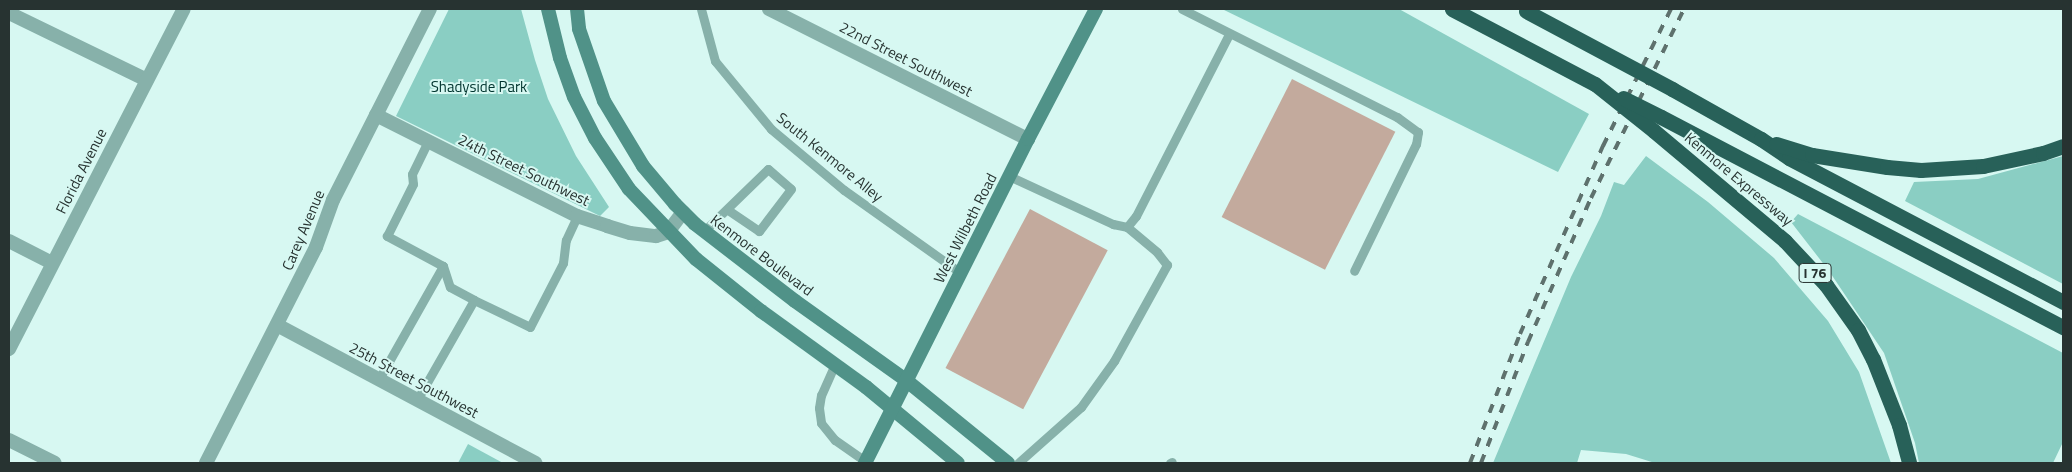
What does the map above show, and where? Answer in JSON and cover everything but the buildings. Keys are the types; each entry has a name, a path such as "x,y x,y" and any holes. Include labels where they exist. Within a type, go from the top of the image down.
{"highway":[{"name":"Kenmore Expressway","path":"1452,9 1595,84 1785,241 1826,285 1858,330 1873,359 1899,425 1909,463"},
{"path":"1524,10 1762,139 1789,158 2063,302"},
{"path":"1595,84 2063,327"},
{"path":"1762,139 1812,155 1887,167 1921,170 1983,166 2043,153 2063,146"}],"main road":[{"path":"548,9 560,58 574,97 595,138 629,189 668,232 696,259 835,364 958,463"},
{"name":"Kenmore Boulevard","path":"577,9 579,29 604,101 643,166 683,212 704,231 795,301 907,381 1008,463"},
{"name":"West Wilbeth Road","path":"865,463 1009,176 1096,9"}],"street":[{"name":"Florida Avenue","path":"9,349 184,9"},
{"name":"Carey Avenue","path":"206,463 278,325 316,247 333,200 430,9"},
{"name":"22nd Street Southwest","path":"769,9 1028,139"},
{"path":"9,13 146,80"},
{"name":"24th Street Southwest","path":"376,115 577,216 630,233 656,236 668,232"},
{"path":"668,232 683,212"},
{"path":"9,241 52,263"},
{"name":"25th Street Southwest","path":"278,325 535,463"},
{"path":"9,440 55,463"}],"lane":[{"name":"South Kenmore Alley","path":"701,9 715,61 771,129 844,190 961,273"},
{"path":"1182,9 1397,117 1418,132 1416,144 1354,271"},
{"path":"1126,227 1136,216 1229,34"},
{"path":"428,141 412,174 413,184 387,236 443,266 450,287 474,300 530,326 563,263 566,240 577,216"},
{"path":"704,231 728,210 768,169 790,189 759,231 728,210"},
{"path":"1009,176 1113,224 1126,227 1157,252 1167,265 1114,360 1081,407 1018,463"},
{"path":"379,379 443,266"},
{"path":"417,400 474,300"},
{"path":"835,364 821,394 819,408 822,423 835,440 865,463"}],"green space":[{"name":"Shadyside Park","path":"449,9 521,9 548,99 576,156 609,207 600,216 396,116"},
{"path":"1222,9 1399,9 1589,114 1558,172"},
{"path":"1646,156 1708,202 1774,258 1828,321 1859,372 1891,463 1655,463 1626,454 1581,450 1577,463 1493,463 1571,277 1601,216 1614,182 1624,185"},
{"path":"2063,156 2063,284 1905,201 1914,182 1978,179"},
{"path":"1798,214 2063,353 2063,442 2053,463 1919,463 1915,443 1884,353 1829,271 1791,222"},
{"path":"468,444 503,463 458,463"}],"railway":[{"path":"1470,463 1520,334 1603,146 1671,9"},
{"path":"1481,463 1528,342 1591,198 1684,9"}]}
